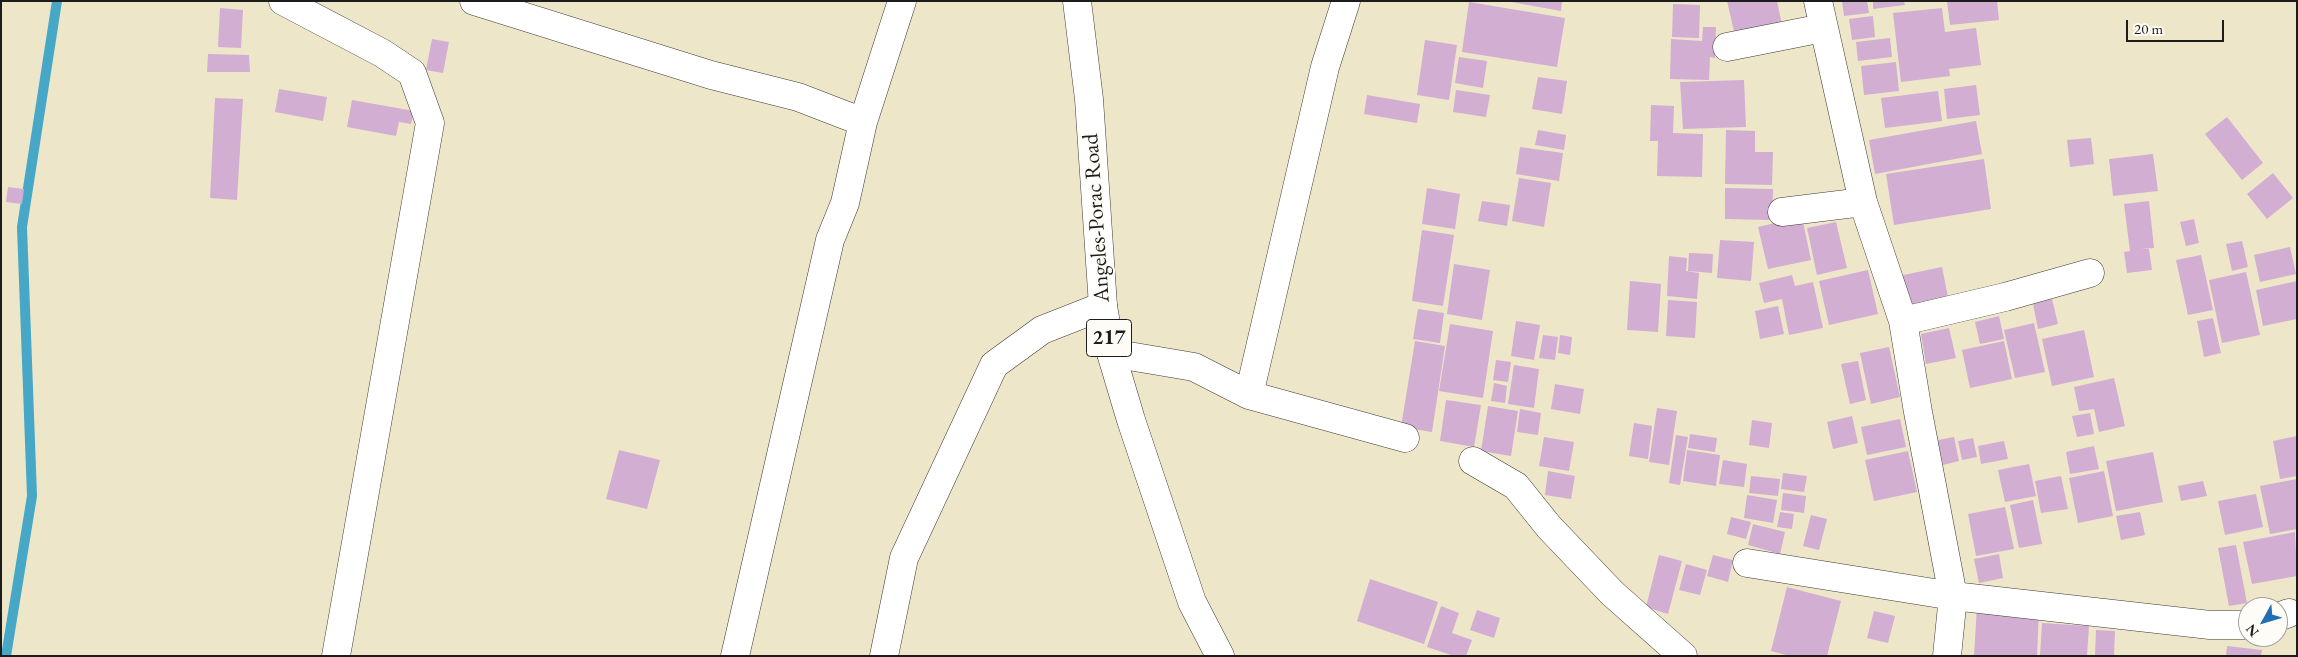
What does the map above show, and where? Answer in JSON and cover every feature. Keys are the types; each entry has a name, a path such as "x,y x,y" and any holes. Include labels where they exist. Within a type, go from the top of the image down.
{"street":[{"path":"284,1 382,53 412,73 430,123 336,656"},
{"path":"474,1 712,75 798,97 863,122"},
{"path":"735,656 830,240 846,203 863,122 902,1"},
{"name":"Angeles-Porac Road","path":"1077,1 1089,99 1103,306 1111,353 1130,420 1192,602 1220,656"},
{"path":"1249,395 1325,67 1346,1"},
{"path":"1818,1 1863,202 1903,322 1953,596 1947,656"},
{"path":"1727,47 1823,28"},
{"path":"1782,212 1863,202"},
{"path":"1903,322 2005,297 2090,273"},
{"path":"884,656 904,558 994,365 1042,330 1103,306"},
{"path":"1111,353 1194,367 1249,395 1405,438"},
{"path":"1473,461 1516,486 1550,527 1612,593 1683,656"},
{"path":"1746,563 1953,596 2210,625 2238,625"}],"building":[{"path":"1506,1 1562,1 1561,11"},
{"path":"1727,1 1777,1 1783,30 1736,40"},
{"path":"1842,1 1867,1 1869,13 1844,16"},
{"path":"1873,1 1904,1 1905,5 1873,9"},
{"path":"1947,1 1997,1 1999,20 1950,25"},
{"path":"1469,2 1565,18 1557,67 1462,52"},
{"path":"1673,4 1700,5 1699,38 1672,37"},
{"path":"220,8 243,10 241,48 218,47"},
{"path":"1942,8 1945,32 1976,28 1981,65 1949,69 1950,76 1901,82 1893,13"},
{"path":"1873,16 1875,37 1852,40 1849,19"},
{"path":"1703,27 1716,27 1715,58 1710,57 1709,80 1670,79 1671,39 1702,41"},
{"path":"1890,38 1892,57 1858,61 1856,42"},
{"path":"432,39 449,42 443,73 426,70"},
{"path":"1425,40 1457,45 1449,100 1417,95"},
{"path":"208,54 249,55 250,72 207,72"},
{"path":"1459,57 1487,61 1483,88 1455,83"},
{"path":"1896,62 1899,91 1864,95 1861,66"},
{"path":"1538,77 1567,81 1562,114 1532,109"},
{"path":"1744,80 1746,127 1683,129 1680,82"},
{"path":"1976,85 1980,115 1947,119 1944,89"},
{"path":"279,89 327,97 323,121 275,112"},
{"path":"1456,90 1490,95 1486,117 1453,112"},
{"path":"1938,91 1942,121 1885,128 1881,98"},
{"path":"1367,95 1420,104 1417,123 1364,114"},
{"path":"215,98 243,99 237,200 210,198"},
{"path":"352,100 414,111 411,124 399,122 396,136 347,127"},
{"path":"1651,105 1674,106 1673,133 1703,134 1702,177 1657,176 1658,141 1650,141"},
{"path":"2227,117 2263,163 2242,180 2205,134"},
{"path":"1976,121 1982,154 1875,174 1869,140"},
{"path":"1538,130 1566,135 1564,150 1535,145"},
{"path":"1726,130 1755,131 1755,152 1773,152 1772,185 1725,184"},
{"path":"2091,138 2094,164 2070,167 2067,140"},
{"path":"1520,147 1563,153 1559,181 1516,174"},
{"path":"2153,154 2158,191 2113,196 2109,159"},
{"path":"1984,159 1991,209 1894,225 1886,174"},
{"path":"2273,173 2293,198 2267,219 2247,194"},
{"path":"1519,178 1551,183 1544,227 1512,221"},
{"path":"8,187 24,189 22,204 6,202"},
{"path":"1427,188 1460,194 1455,229 1422,224"},
{"path":"1725,188 1773,189 1772,220 1725,219"},
{"path":"1482,201 1510,205 1507,226 1478,221"},
{"path":"2149,201 2154,248 2141,249 2149,249 2152,270 2127,273 2124,252 2130,251 2124,204"},
{"path":"1802,217 1811,260 1768,269 1758,227"},
{"path":"2194,219 2199,243 2186,246 2180,222"},
{"path":"1836,222 1847,268 1817,275 1807,228"},
{"path":"1422,230 1454,235 1443,306 1412,301"},
{"path":"1720,240 1754,242 1751,281 1717,278"},
{"path":"2242,241 2248,267 2232,271 2226,244"},
{"path":"2290,247 2296,274 2260,282 2254,255"},
{"path":"1689,253 1713,254 1712,273 1688,271"},
{"path":"2201,255 2213,310 2188,315 2176,260"},
{"path":"1669,256 1687,258 1686,271 1699,273 1697,299 1667,296"},
{"path":"1454,264 1490,270 1482,320 1447,314"},
{"path":"1942,267 1948,297 1901,307 1894,277"},
{"path":"1868,270 1878,314 1829,325 1819,281"},
{"path":"2246,272 2260,335 2222,343 2209,280"},
{"path":"1792,275 1795,286 1813,282 1823,328 1789,335 1782,299 1764,303 1759,283"},
{"path":"1630,281 1661,284 1658,332 1627,330"},
{"path":"2297,281 2297,319 2263,326 2256,290"},
{"path":"2052,299 2058,324 2038,329 2033,304"},
{"path":"1668,300 1697,302 1695,338 1666,336"},
{"path":"1778,306 1784,334 1760,339 1755,311"},
{"path":"1418,309 1444,313 1440,343 1413,339"},
{"path":"1999,316 2004,339 1980,344 1975,322"},
{"path":"2213,318 2221,353 2204,357 2197,321"},
{"path":"1516,321 1540,325 1534,360 1511,356"},
{"path":"2034,323 2045,372 2015,378 2004,330"},
{"path":"1450,324 1493,331 1483,398 1439,391"},
{"path":"1949,328 1956,358 1926,364 1921,334"},
{"path":"2084,330 2094,377 2052,386 2042,339"},
{"path":"1543,335 1558,337 1555,360 1539,358"},
{"path":"1560,335 1572,337 1570,355 1558,353"},
{"path":"1415,341 1445,346 1432,432 1401,427"},
{"path":"2004,341 2012,379 1970,388 1962,350"},
{"path":"1889,347 1900,397 1871,404 1860,353"},
{"path":"1496,360 1511,362 1508,382 1493,380"},
{"path":"1858,361 1866,400 1850,404 1841,364"},
{"path":"1514,365 1539,369 1534,408 1508,404"},
{"path":"2114,378 2125,426 2099,432 2094,409 2079,411 2074,387"},
{"path":"1494,383 1507,386 1505,403 1491,401"},
{"path":"1555,384 1584,389 1580,414 1551,409"},
{"path":"1446,400 1481,405 1474,447 1440,441"},
{"path":"1488,406 1518,411 1511,456 1481,451"},
{"path":"1657,408 1677,411 1669,465 1649,462"},
{"path":"1520,409 1541,413 1538,435 1517,432"},
{"path":"2090,413 2094,434 2077,437 2072,416"},
{"path":"1852,416 1858,443 1833,449 1827,422"},
{"path":"1900,419 1906,447 1867,455 1861,427"},
{"path":"1752,420 1772,423 1769,448 1749,445"},
{"path":"1634,423 1652,426 1648,459 1629,456"},
{"path":"1690,434 1717,438 1715,452 1688,448"},
{"path":"1676,435 1688,437 1680,485 1669,483"},
{"path":"2297,436 2297,476 2280,479 2273,441"},
{"path":"1544,437 1574,442 1569,471 1539,466"},
{"path":"1954,437 1959,461 1943,465 1938,440"},
{"path":"1973,438 1977,457 1962,460 1958,441"},
{"path":"2004,441 2008,459 1981,464 1978,446"},
{"path":"2094,446 2099,469 2070,474 2066,452"},
{"path":"619,450 660,460 647,509 606,499"},
{"path":"1687,450 1720,455 1716,486 1683,481"},
{"path":"1908,451 1917,492 1874,501 1865,460"},
{"path":"2153,452 2163,502 2116,511 2106,461"},
{"path":"1723,460 1747,464 1744,487 1719,484"},
{"path":"2029,464 2036,496 2005,502 1998,470"},
{"path":"1548,471 1575,476 1571,499 1545,495"},
{"path":"2104,471 2113,516 2078,523 2069,478"},
{"path":"1783,473 1807,476 1804,492 1781,489"},
{"path":"1751,476 1780,479 1778,496 1749,493"},
{"path":"2061,476 2068,509 2041,513 2035,481"},
{"path":"2297,479 2297,529 2270,534 2260,486"},
{"path":"2203,481 2207,496 2181,501 2178,486"},
{"path":"1783,493 1806,496 1804,513 1781,510"},
{"path":"2256,494 2263,527 2225,535 2218,501"},
{"path":"1747,495 1777,500 1773,523 1744,518"},
{"path":"2033,500 2042,544 2019,548 2010,505"},
{"path":"2005,507 2014,549 1976,556 1968,514"},
{"path":"1780,512 1794,514 1792,529 1777,527"},
{"path":"2140,512 2145,535 2121,540 2116,516"},
{"path":"1811,515 1827,519 1819,550 1803,546"},
{"path":"1731,517 1751,522 1746,539 1727,534"},
{"path":"1753,524 1785,532 1780,554 1748,545"},
{"path":"2295,532 2297,576 2252,584 2243,542"},
{"path":"2236,545 2246,597 2238,597 2238,604 2229,606 2218,548"},
{"path":"1999,554 2003,578 1979,583 1974,559"},
{"path":"1659,555 1682,561 1668,614 1646,607"},
{"path":"1713,555 1733,560 1728,582 1707,576"},
{"path":"1686,564 1707,570 1700,595 1679,590"},
{"path":"1370,579 1438,602 1424,644 1357,621"},
{"path":"1787,587 1841,601 1827,656 1790,656 1771,651"},
{"path":"1441,606 1459,613 1452,633 1472,640 1466,656 1454,656 1427,647"},
{"path":"1977,606 2039,610 2037,656 1974,656"},
{"path":"1477,610 1500,618 1494,638 1470,630"},
{"path":"1874,611 1895,616 1888,643 1867,638"},
{"path":"2042,623 2089,626 2087,656 2040,656"},
{"path":"2096,630 2115,631 2114,656 2095,656"},
{"path":"2227,646 2262,650 2261,656 2226,656"}],"waterway":[{"path":"6,656 32,496 22,227 57,1"}]}
